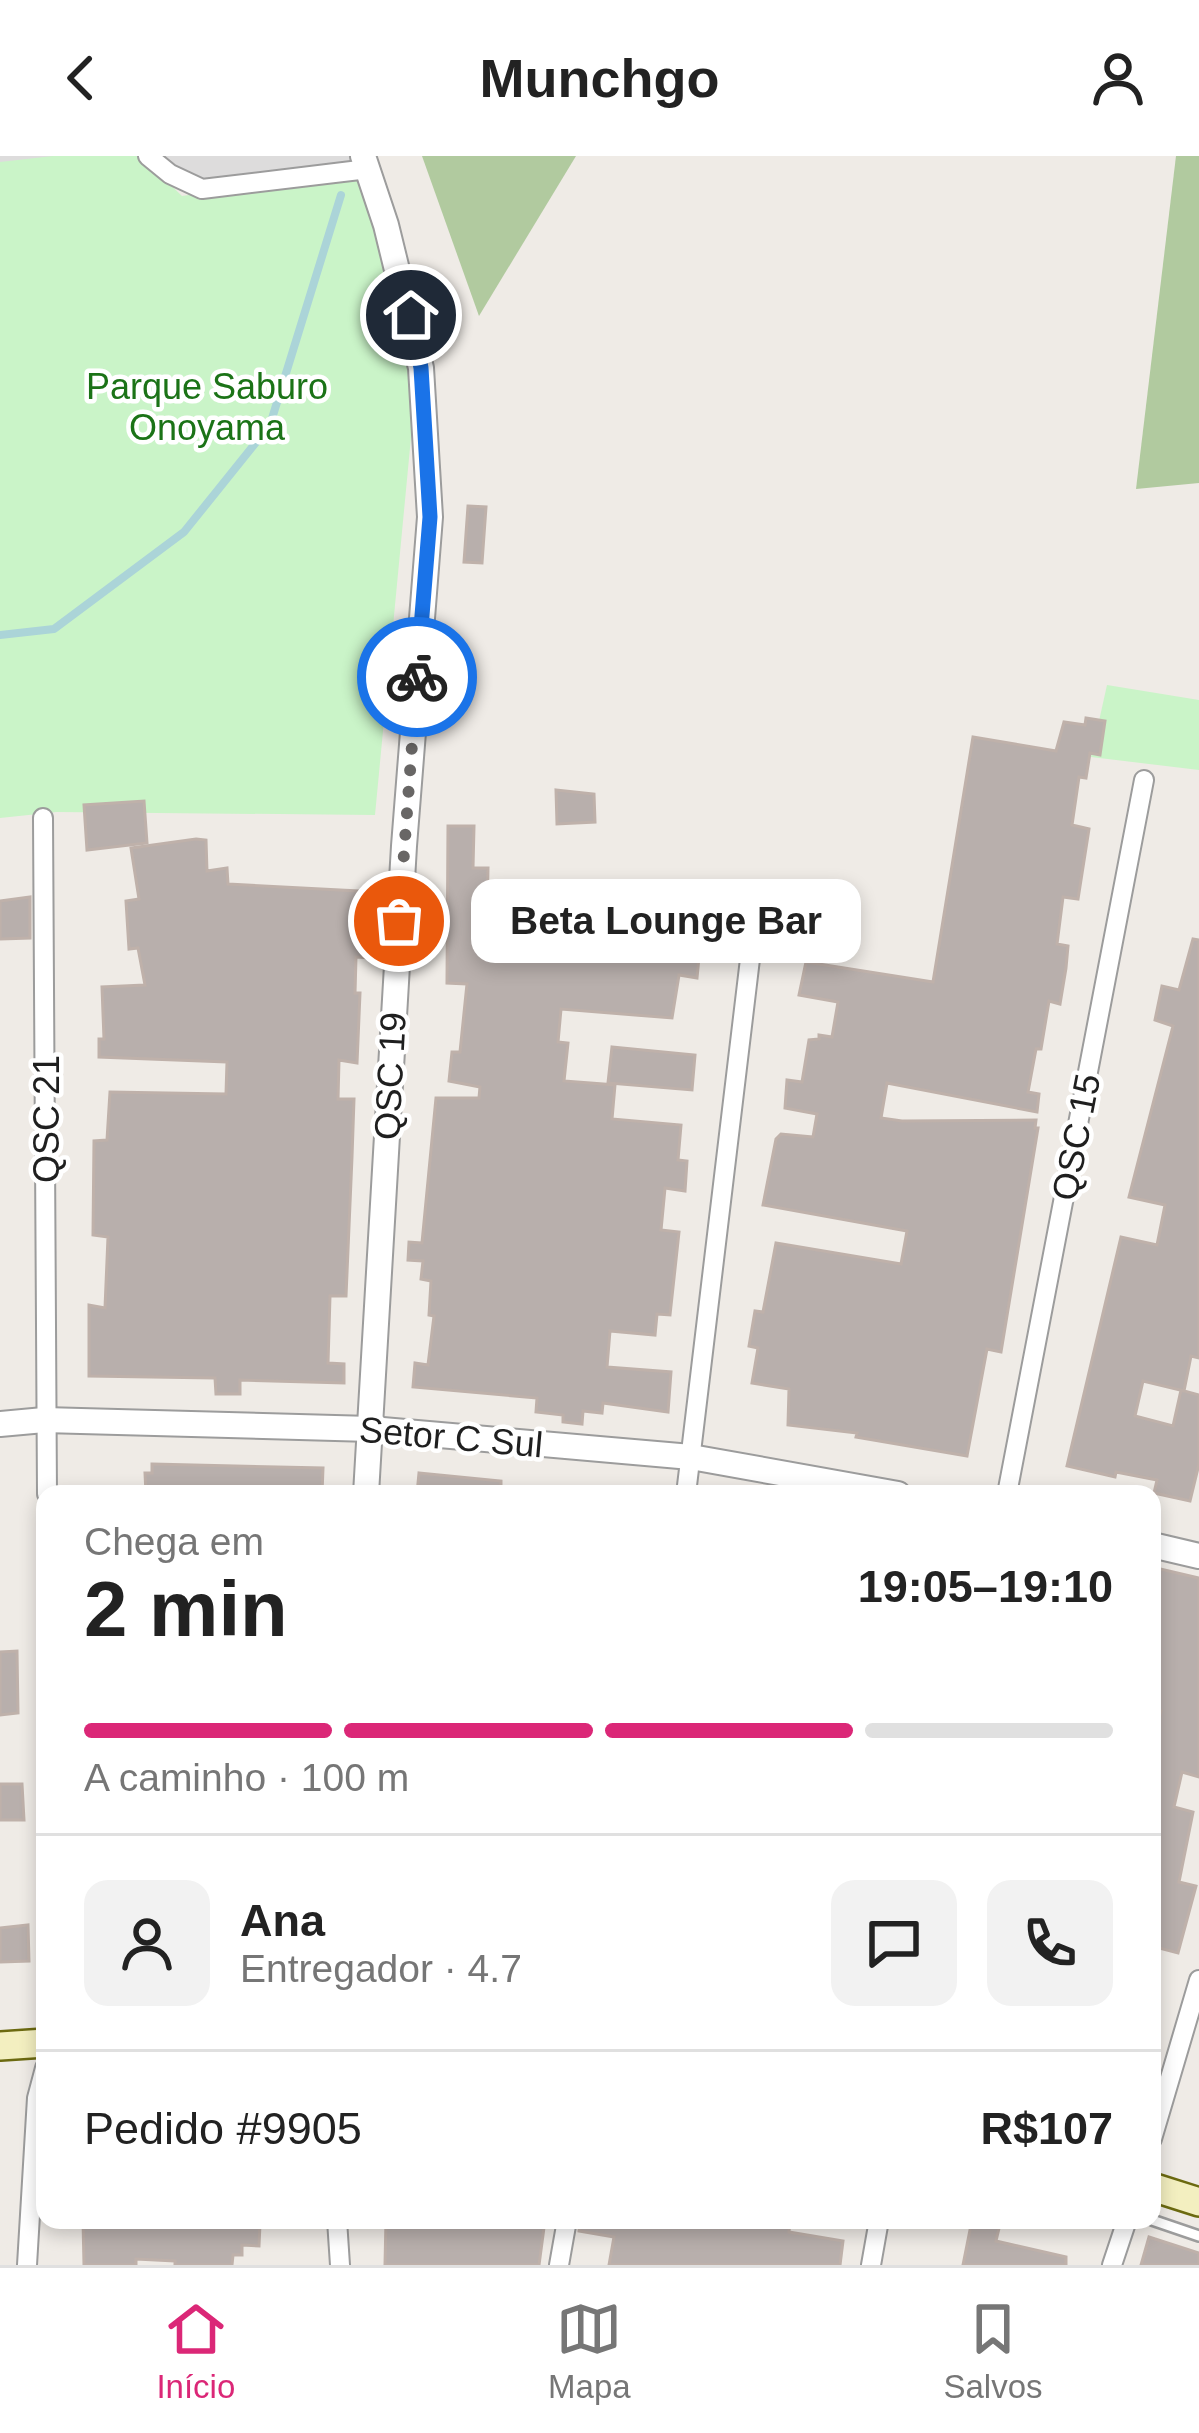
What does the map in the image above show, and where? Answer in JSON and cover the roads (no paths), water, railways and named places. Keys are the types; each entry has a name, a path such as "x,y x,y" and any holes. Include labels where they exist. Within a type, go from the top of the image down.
{"main road":[{"path":"0,2046 36,2044"},
{"path":"1161,2191 1199,2202"}],"street":[{"path":"148,156 170,174 202,189 365,163"},
{"name":"QSC 19","path":"365,163 405,293 421,368 430,517 404,846 367,1485"},
{"name":"QSC 15","path":"1009,1485 1144,780"},
{"name":"QSC 21","path":"43,818 47,1485"},
{"path":"687,1485 749,959"},
{"name":"Setor C Sul","path":"0,1424 44,1420 371,1429 691,1456 849,1485"},
{"path":"1161,1547 1199,1556"},
{"path":"1161,2109 1199,1980"},
{"path":"27,2265 36,2115"},
{"path":"338,2229 340,2265"},
{"path":"559,2265 565,2229"},
{"path":"871,2265 877,2229"},
{"path":"1112,2265 1124,2229"}],"lane":[{"path":"1161,2223 1199,2236"}],"waterway":[{"path":"0,635 54,629 184,532 270,425 341,195"}],"place":[{"name":"Beta Lounge Bar","path":"399,921"}],"park label":[{"name":"Parque Saburo Onoyama","path":"207,406"}]}
